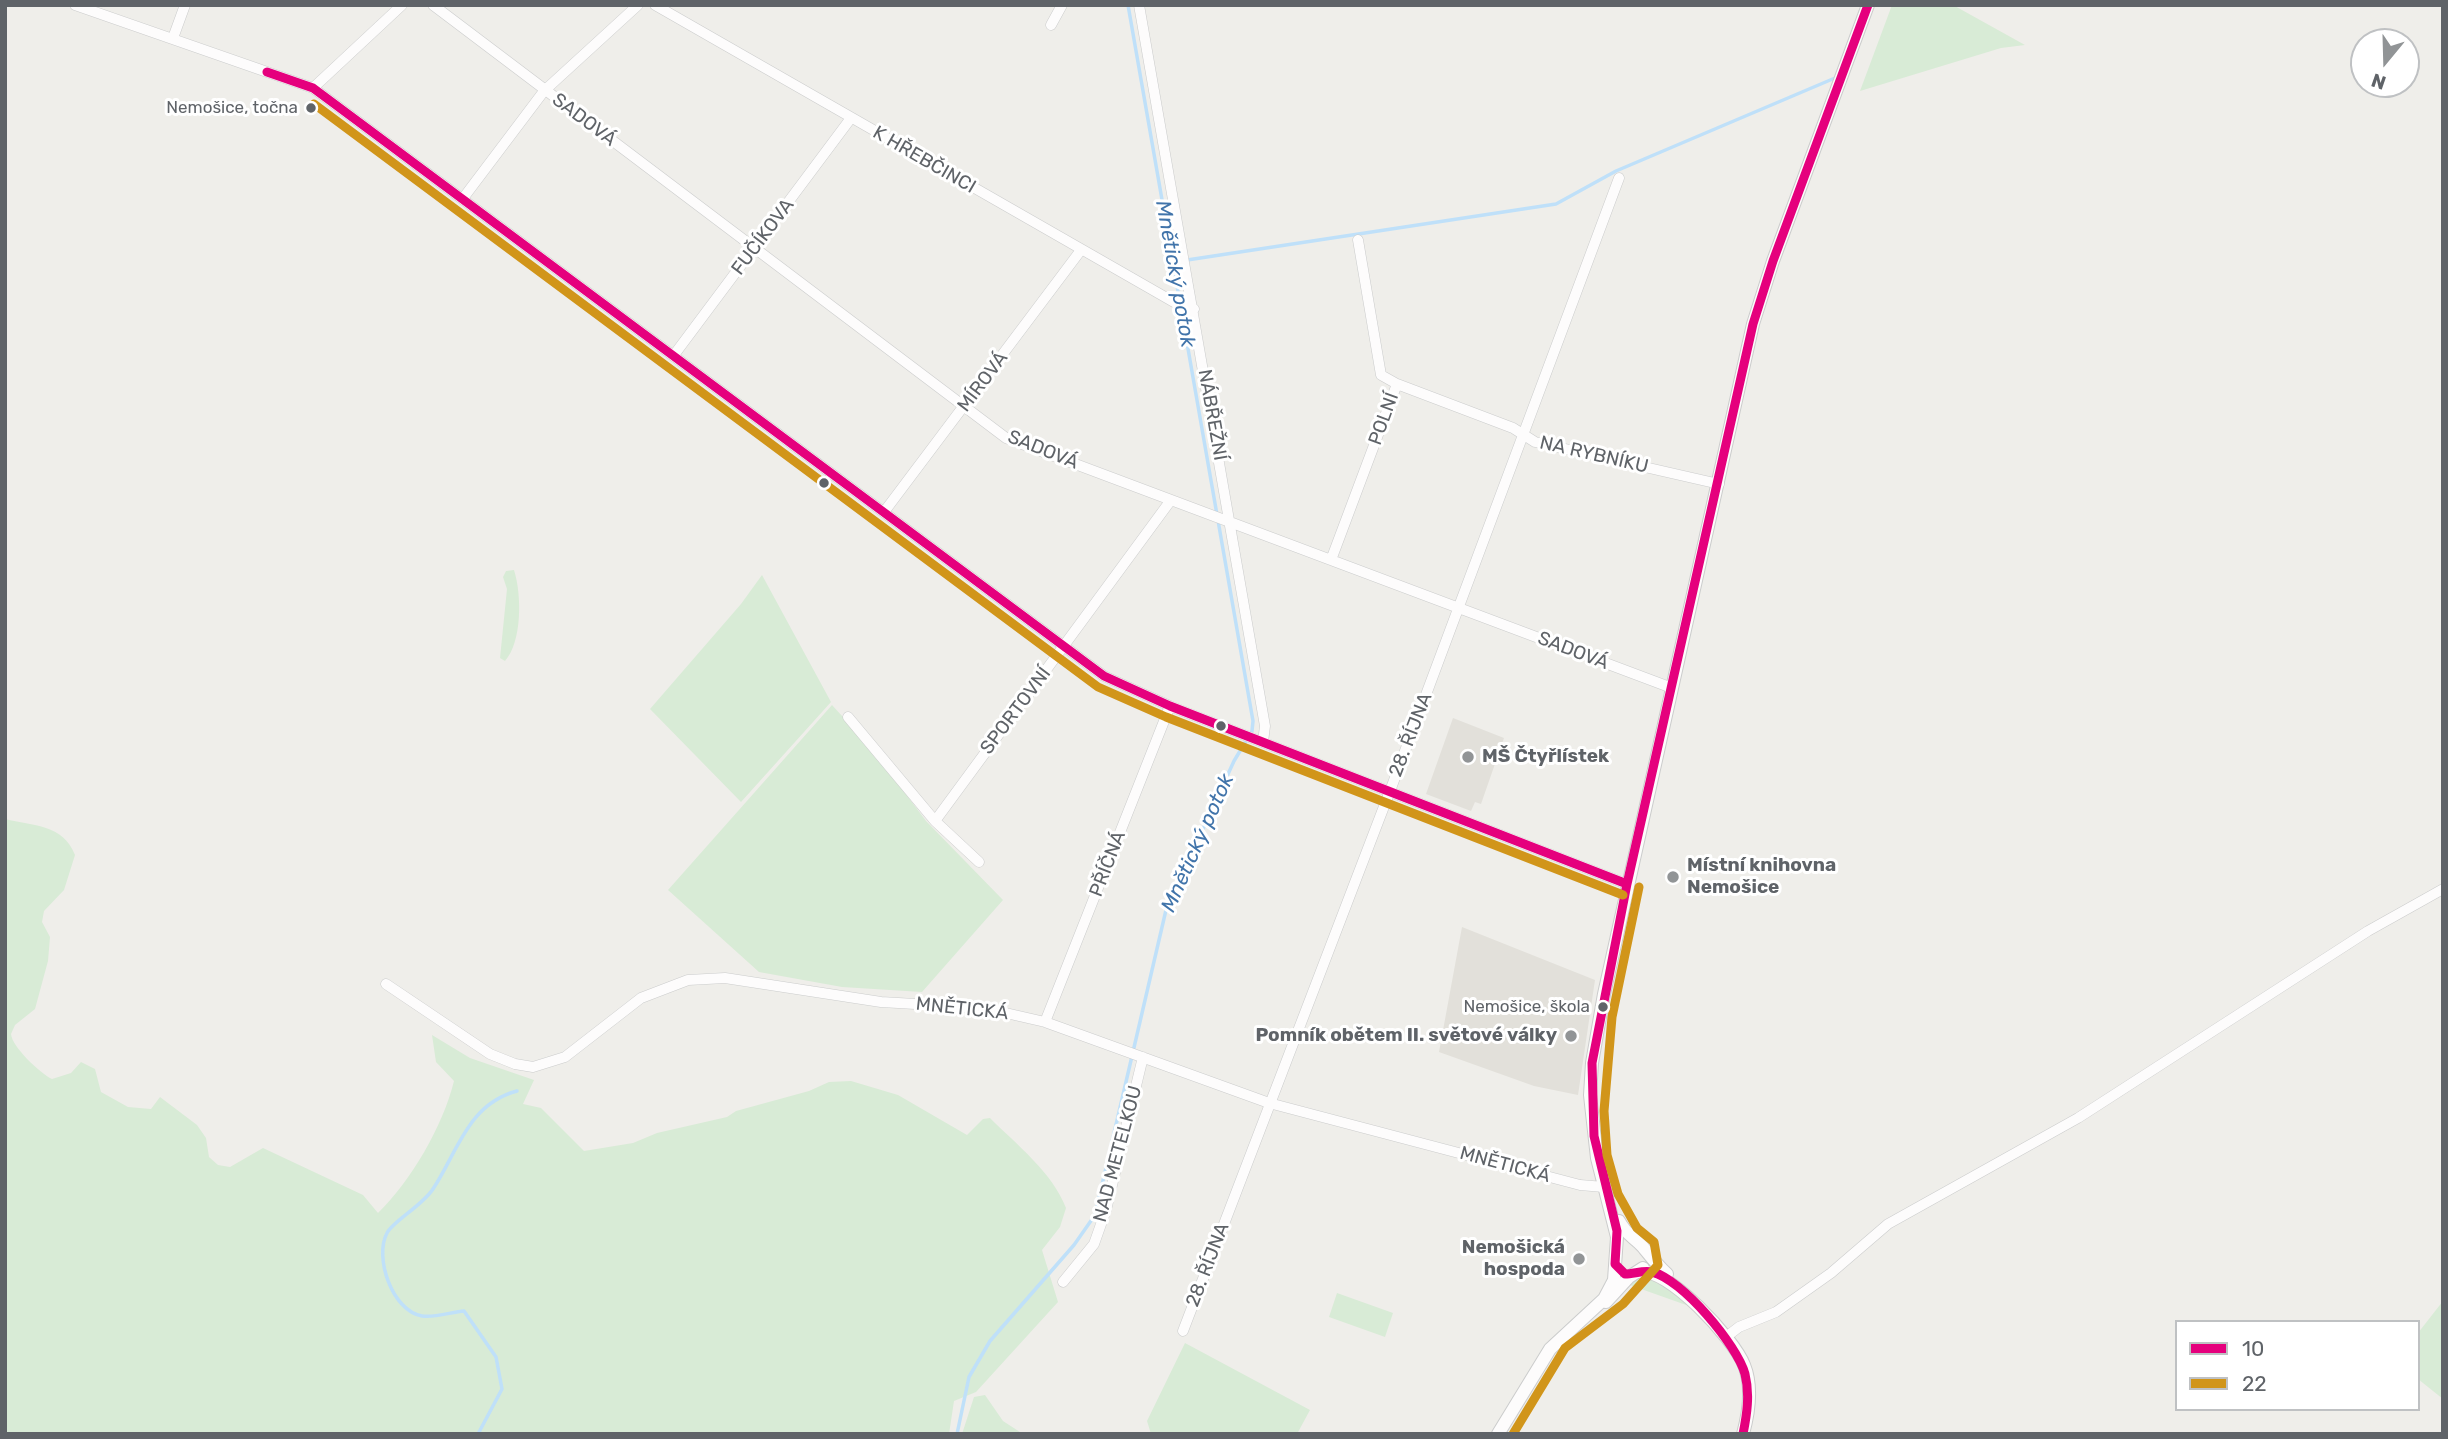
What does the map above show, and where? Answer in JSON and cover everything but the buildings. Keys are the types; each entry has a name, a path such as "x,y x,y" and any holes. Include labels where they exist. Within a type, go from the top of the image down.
{"street":[{"path":"75,5 313,88 464,197 1104,676 1170,706 1627,884"},
{"path":"173,38 185,5"},
{"path":"313,88 402,5"},
{"name":"SADOVÁ","path":"433,5 1006,438 1672,688"},
{"path":"464,197 544,91 638,5"},
{"name":"K HŘEBČINCI","path":"655,5 1187,308"},
{"path":"1051,24 1062,5"},
{"name":"NÁBŘEŽNÍ","path":"1139,5 1185,261 1187,308 1265,726 1261,742"},
{"path":"1498,1434 1550,1349 1590,1312 1609,1290 1615,1275 1618,1237 1594,1136 1591,1077 1627,884 1756,314 1868,5"},
{"name":"FUČÍKOVA","path":"674,355 851,118"},
{"name":"28. ŘÍJNA","path":"1183,1331 1459,608 1619,178"},
{"name":"POLNÍ","path":"1331,560 1396,384 1381,375 1358,240"},
{"name":"MÍROVÁ","path":"884,512 1082,250"},
{"name":"NA RYBNÍKU","path":"1396,384 1513,428 1535,442 1718,484"},
{"name":"SPORTOVNÍ","path":"935,821 1171,500"},
{"name":"PŘÍČNÁ","path":"1045,1022 1170,706"},
{"path":"848,717 935,821 979,862"},
{"path":"1726,1337 1739,1326 1776,1311 1831,1273 1888,1224 2090,1111 2368,931 2443,889"},
{"name":"MNĚTICKÁ","path":"386,984 490,1054 514,1064 533,1067 565,1057 625,1009 656,990 708,978 750,981 881,1002 984,1008 1045,1022 1269,1103 1606,1193"},
{"name":"NAD METELKOU","path":"1063,1282 1094,1244 1106,1210 1143,1057"},
{"path":"1606,1193 1625,1234 1641,1247 1726,1337 1740,1356 1747,1374 1749,1404 1744,1434"},
{"path":"1615,1258 1623,1243 1641,1247"},
{"path":"1590,1312 1615,1295 1627,1279 1638,1272 1646,1262 1641,1247"},
{"path":"1615,1258 1622,1273 1657,1274 1680,1290"}],"shaded area":[{"name":"MŠ Čtyřlístek","path":"1453,718 1504,738 1481,804 1475,802 1471,811 1426,794"},
{"path":"1462,927 1595,980 1578,1095 1534,1086 1439,1052"}],"green space":[{"path":"1892,5 1953,5 2025,45 2001,48 1860,91"},
{"path":"514,570 519,618 515,642 505,661 500,658 507,589 503,577 506,571"},
{"path":"762,575 831,702 741,802 650,709 741,604"},
{"path":"832,705 873,750 926,821 1003,900 922,992 842,987 759,972 668,890"},
{"path":"5,819 55,832 70,845 75,855 64,890 44,911 42,922 50,937 48,961 35,1009 15,1025 11,1034 16,1046 34,1066 52,1079 71,1073 81,1062 95,1069 101,1092 128,1107 151,1109 160,1097 197,1125 206,1138 209,1157 218,1165 230,1167 263,1148 363,1195 378,1213 414,1169 434,1134 449,1098 454,1081 436,1062 432,1035 470,1058 534,1080 523,1104 541,1108 584,1151 633,1143 657,1133 727,1117 736,1111 809,1091 829,1082 851,1081 898,1095 967,1135 983,1119 990,1118 1033,1160 1052,1183 1066,1208 1060,1227 1042,1250 1058,1302 976,1392 954,1401 949,1434 5,1434"},
{"path":"1640,1277 1658,1278 1689,1306 1627,1284"},
{"path":"1337,1293 1393,1313 1385,1337 1329,1317"},
{"path":"2443,1301 2443,1399 2420,1381 2420,1330"},
{"path":"1185,1343 1310,1410 1297,1434 1151,1434 1147,1421"},
{"path":"985,1395 1003,1421 1023,1434 962,1434 974,1397"}],"waterway":[{"name":"Mnětický potok","path":"957,1434 969,1377 990,1341 1074,1245 1095,1215 1166,910 1234,761 1252,731 1253,721 1128,5"},
{"path":"1174,262 1556,204 1616,171 1835,78"},
{"path":"478,1434 502,1389 496,1357 464,1311 422,1316 411,1312 402,1304 388,1282 384,1268 384,1243 390,1228 433,1189 475,1118 500,1097 517,1091"}],"transit line":[{"name":"10","path":"1743,1434 1747,1404 1745,1374 1720,1331 1692,1300 1664,1277 1652,1272 1625,1274 1615,1264 1617,1231 1594,1136 1592,1063 1627,884 1753,324 1773,261 1868,5"},
{"name":"10","path":"267,72 313,88 1104,676 1170,706 1627,884"},
{"name":"22","path":"311,108 314,104 1098,687 1166,717 1623,895"},
{"name":"22","path":"1513,1434 1565,1348 1623,1304 1658,1265 1654,1242 1637,1228 1618,1194 1607,1155 1604,1111 1612,1017 1639,887"}],"place":[{"name":"Nemošice, točna","path":"311,108"},
{"name":"MŠ Čtyřlístek","path":"1468,757"},
{"name":"Místní knihovna Nemošice","path":"1673,877"},
{"name":"Nemošice, škola","path":"1603,1007"},
{"name":"Pomník obětem II. světové války","path":"1571,1036"},
{"name":"Nemošická hospoda","path":"1579,1259"}]}
